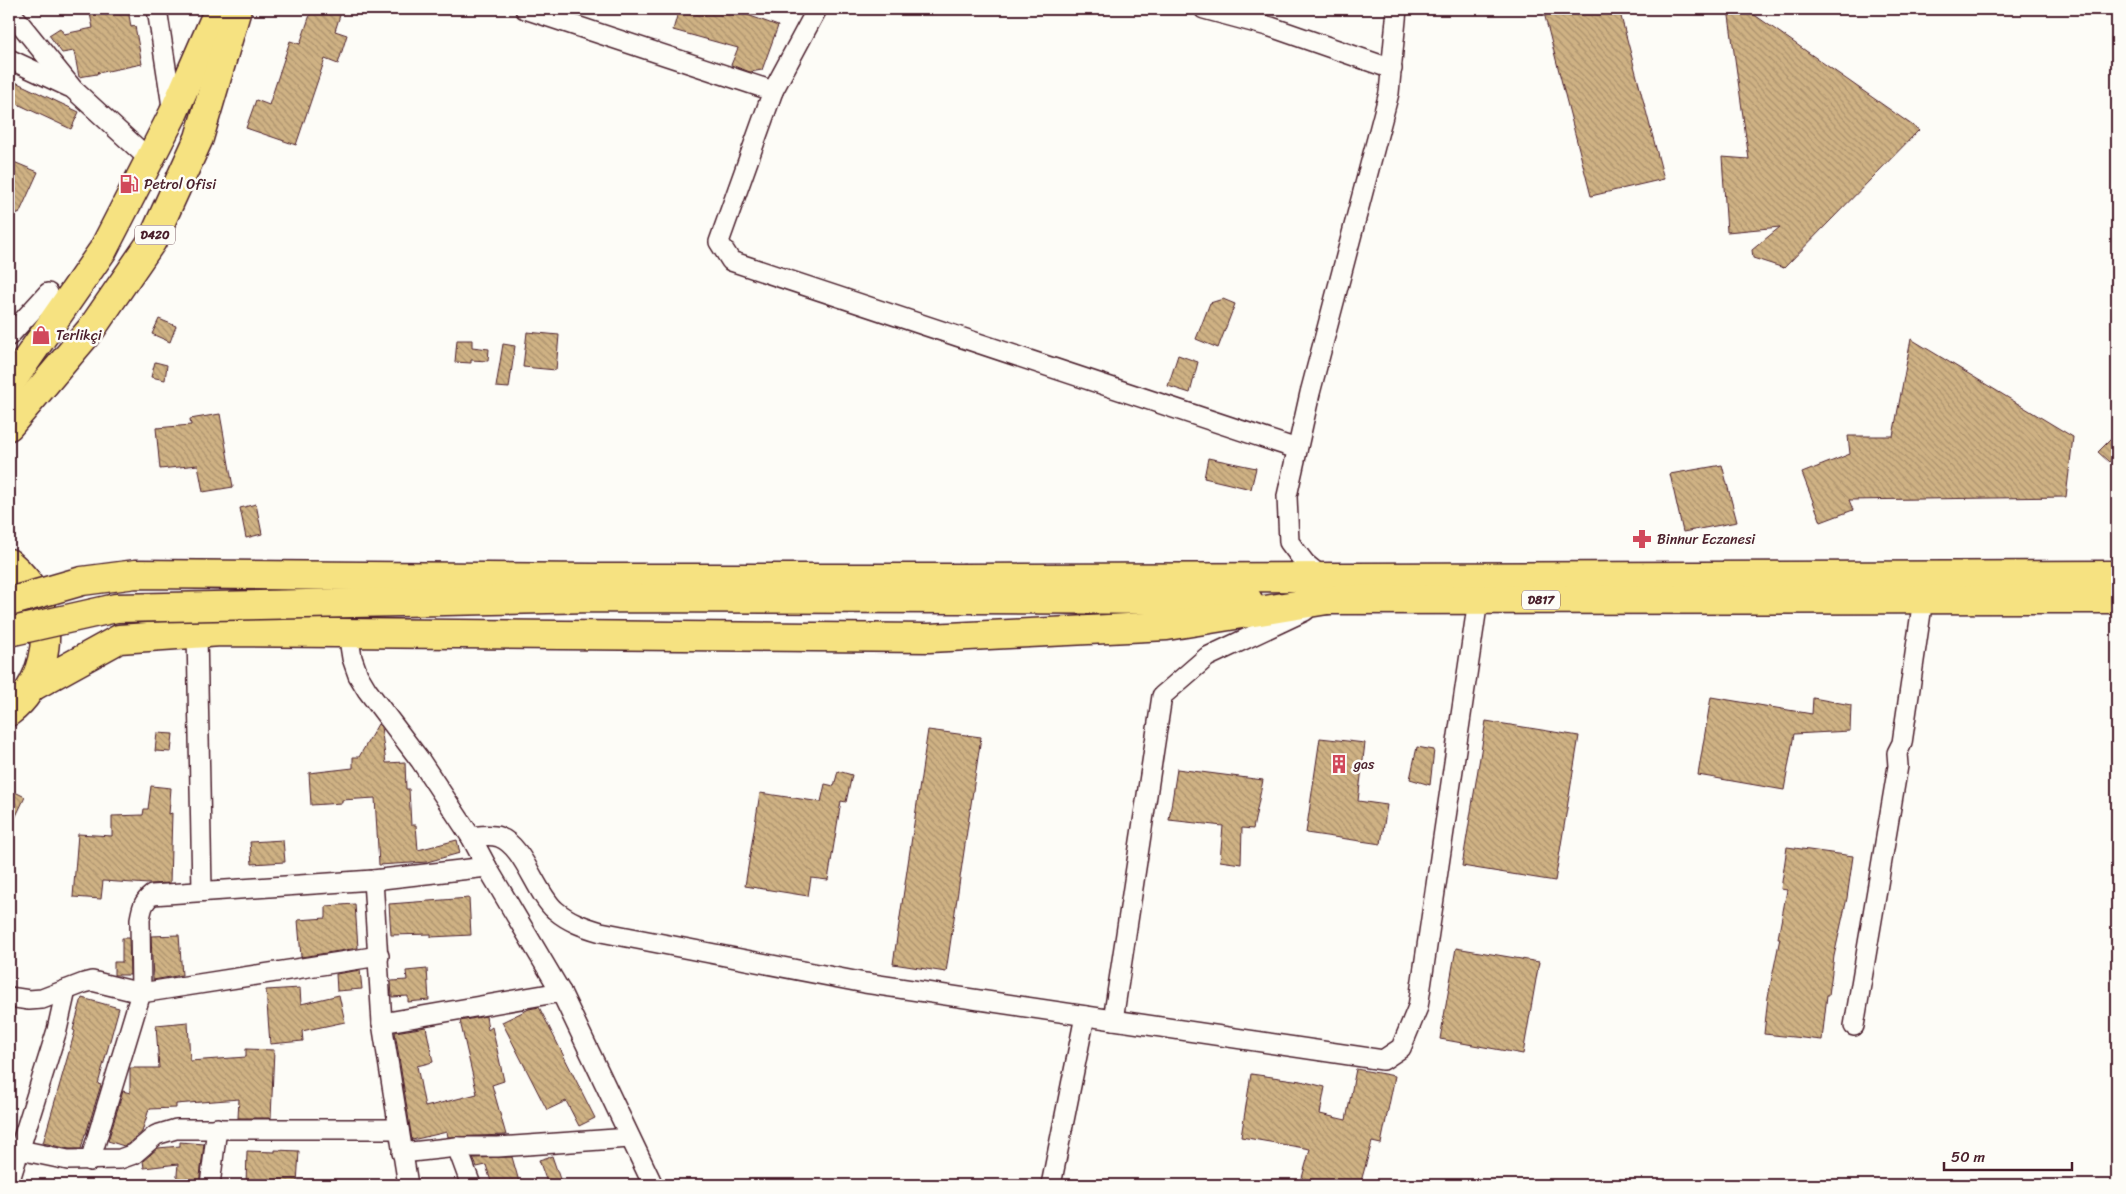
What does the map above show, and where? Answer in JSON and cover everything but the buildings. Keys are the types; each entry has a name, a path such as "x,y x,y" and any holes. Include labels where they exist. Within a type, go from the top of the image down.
{"main road":[{"name":"D420","path":"9,385 103,250 173,114 219,9"},
{"name":"D420","path":"9,426 92,328 152,241 199,138 237,9"},
{"path":"9,563 22,574 38,599 45,629 43,659 32,687 16,707 9,712"},
{"path":"9,602 82,581 136,574 598,578 965,588"},
{"name":"D817","path":"965,588 1324,589 2117,575"},
{"path":"9,632 116,608 965,588"},
{"name":"D817","path":"1324,589 1478,600 2117,599"},
{"path":"32,687 119,639 221,632 928,638 1167,626 1324,589"}],"street":[{"path":"157,9 173,114"},
{"path":"525,9 773,91"},
{"path":"817,9 773,91 719,242 731,261 1297,449"},
{"path":"1204,9 1271,27 1392,69"},
{"path":"1113,1020 1162,696 1207,657 1324,589 1290,542 1287,496 1310,393 1389,93 1398,9"},
{"path":"9,10 73,89 150,160"},
{"path":"9,59 73,89"},
{"path":"9,336 48,293"},
{"path":"1854,1026 1898,766 1897,753 1902,743 1923,599"},
{"path":"472,837 496,836 506,840 554,910 581,926 664,945 865,983 1384,1060 1402,1048 1418,1007 1478,600"},
{"path":"348,633 352,658 366,690 425,767 472,837 487,867 561,992 653,1185"},
{"path":"197,634 202,890"},
{"path":"90,1161 141,993 140,927 144,903 152,895 202,890 373,880 487,867"},
{"path":"373,880 382,1024 408,1185"},
{"path":"9,997 29,1000 42,999 92,981 141,993 379,956"},
{"path":"9,1183 56,1030 66,990"},
{"path":"382,1024 561,992"},
{"path":"1051,1185 1085,1016"},
{"path":"20,1150 55,1159 90,1161 128,1157 156,1135 165,1131 217,1128 399,1129"},
{"path":"210,1185 217,1128"},
{"path":"402,1153 457,1147 498,1147 630,1138"},
{"path":"457,1147 471,1185"}],"place":[{"name":"Petrol Ofisi","path":"129,184"},
{"name":"Terlikçi","path":"41,335"},
{"name":"Binnur Eczanesi","path":"1642,539"},
{"name":"gas","path":"1339,764"}]}
